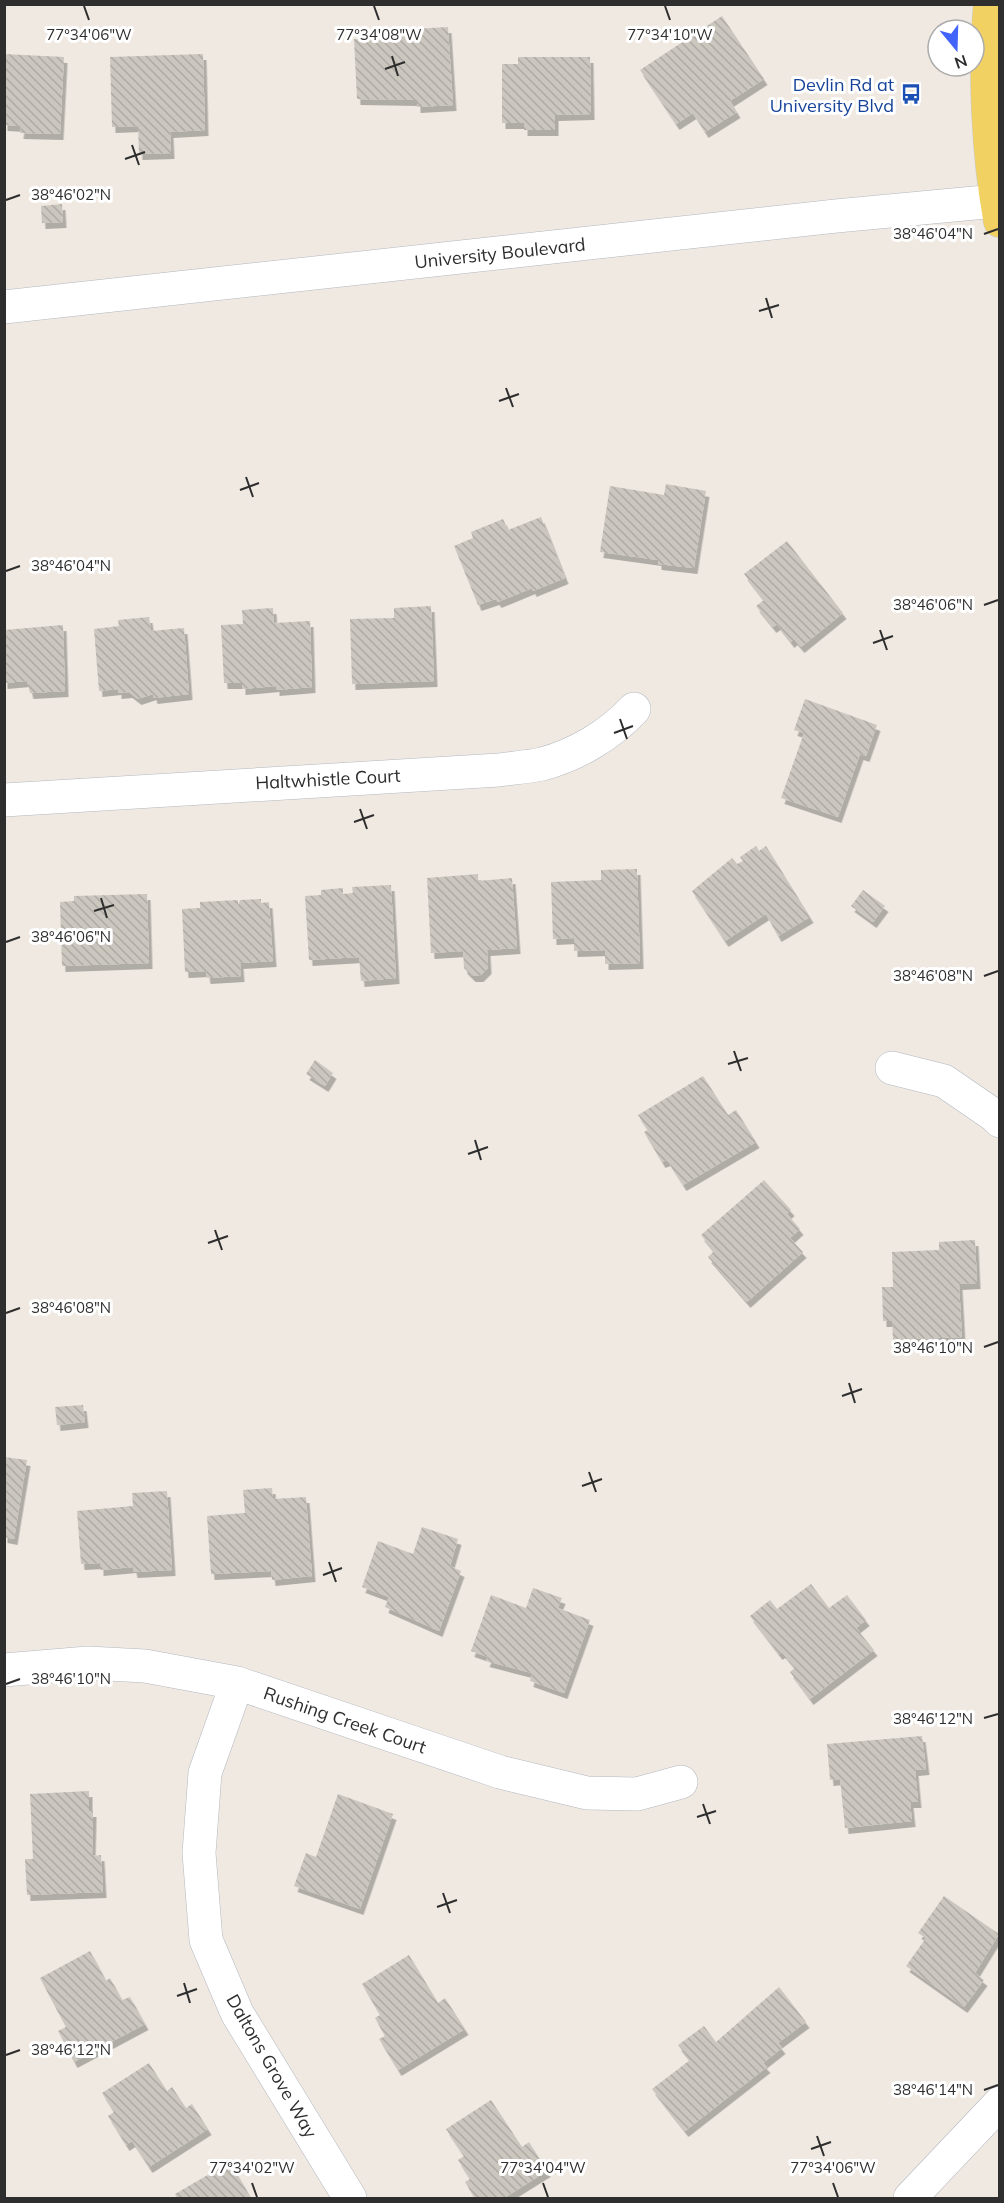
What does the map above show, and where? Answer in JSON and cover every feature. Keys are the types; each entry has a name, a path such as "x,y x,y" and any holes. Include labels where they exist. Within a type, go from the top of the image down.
{"main road":[{"path":"990,4 988,101 998,211"}],"street":[{"name":"University Boulevard","path":"4,307 836,216 998,211"},
{"name":"Haltwhistle Court","path":"4,800 500,770 542,764 583,748 620,725 634,709"},
{"path":"892,1068 944,1081 999,1121"},
{"name":"Rushing Creek Court","path":"4,1670 88,1664 145,1666 237,1683 500,1772 587,1794 637,1794 681,1782"},
{"name":"Daltons Grove Way","path":"237,1683 205,1773 199,1853 206,1940 237,2013 350,2199"},
{"path":"910,2199 999,2103"}],"building":[{"path":"722,16 764,79 730,101 737,112 705,132 693,113 676,124 640,70"},
{"path":"448,27 453,105 417,107 417,100 357,99 354,39 391,40 390,37 413,35 413,29"},
{"path":"4,54 64,57 60,134 20,133 21,126 4,125"},
{"path":"203,54 205,130 170,132 171,153 139,154 138,126 112,127 110,57"},
{"path":"518,57 590,57 591,114 555,115 555,130 524,130 524,123 502,123 502,64 518,64"},
{"path":"62,204 63,222 42,223 41,206"},
{"path":"666,484 706,491 694,568 658,564 658,560 600,552 610,486 664,495"},
{"path":"541,517 565,578 498,602 496,599 478,605 454,546 473,538 471,532 503,519 508,530"},
{"path":"787,541 843,613 801,647 794,639 791,642 777,624 773,627 756,606 764,600 744,574"},
{"path":"431,606 434,681 352,684 350,619 394,618 394,608"},
{"path":"273,608 274,623 310,621 312,687 276,690 276,686 242,689 242,683 224,683 221,625 243,624 242,610"},
{"path":"149,617 151,631 184,628 189,694 154,698 153,694 138,699 129,692 118,693 118,689 99,691 94,629 119,626 118,620"},
{"path":"63,625 65,691 30,693 27,681 4,683 4,630"},
{"path":"805,699 877,725 866,756 860,754 838,817 781,798 804,733 794,730"},
{"path":"756,846 759,851 766,846 810,917 778,936 766,914 725,941 692,891 732,858 737,864 743,861 740,857"},
{"path":"637,869 640,963 605,964 605,950 574,951 574,938 553,939 551,882 601,880 601,870"},
{"path":"478,874 478,881 512,878 517,948 487,950 488,968 480,976 472,976 464,968 463,951 431,953 427,878"},
{"path":"391,885 396,978 361,981 359,957 309,960 305,896 321,895 321,890 343,888 343,894 353,893 352,887"},
{"path":"863,890 885,906 873,922 851,906"},
{"path":"147,894 149,963 62,966 60,902 74,901 74,896"},
{"path":"261,899 261,903 269,902 273,961 240,963 241,976 207,978 206,971 185,972 182,909 200,908 200,902 238,900 238,905 240,900"},
{"path":"315,1060 333,1073 325,1086 306,1074"},
{"path":"703,1076 728,1115 736,1110 756,1142 683,1185 667,1160 662,1162 644,1132 648,1130 638,1115"},
{"path":"764,1180 791,1210 787,1214 800,1229 790,1238 803,1252 747,1302 708,1257 714,1251 701,1235"},
{"path":"975,1240 977,1283 959,1284 962,1337 893,1340 892,1321 883,1321 882,1287 893,1287 892,1252 939,1250 939,1242"},
{"path":"83,1405 85,1422 57,1425 55,1407"},
{"path":"4,1457 27,1460 14,1539 4,1537"},
{"path":"272,1488 273,1499 306,1497 312,1576 272,1580 271,1571 211,1574 207,1516 245,1513 243,1490"},
{"path":"167,1491 172,1570 134,1572 133,1567 100,1570 100,1563 81,1564 77,1511 133,1506 132,1493"},
{"path":"422,1527 458,1539 450,1566 461,1571 439,1631 385,1607 389,1597 362,1587 378,1541 413,1554"},
{"path":"811,1584 829,1608 847,1595 866,1620 856,1628 874,1650 810,1699 790,1672 795,1668 782,1652 779,1654 750,1616 770,1600 777,1609"},
{"path":"533,1588 562,1598 558,1608 590,1620 564,1693 530,1681 532,1673 486,1661 488,1657 471,1651 491,1595 526,1608"},
{"path":"922,1736 926,1769 915,1770 918,1802 910,1802 912,1821 845,1828 840,1779 830,1780 827,1744"},
{"path":"89,1791 89,1811 93,1811 92,1856 101,1855 103,1892 27,1895 25,1859 33,1859 30,1794"},
{"path":"338,1794 393,1814 360,1909 294,1886 306,1853 316,1857"},
{"path":"944,1896 999,1934 975,1973 984,1980 964,2007 906,1966 926,1938 918,1933"},
{"path":"90,1951 106,1981 110,1978 122,2000 130,1997 145,2024 74,2062 58,2031 66,2027 40,1978"},
{"path":"409,1955 438,2003 445,1998 465,2029 398,2070 379,2039 385,2036 375,2018 380,2015 362,1984"},
{"path":"779,1987 806,2022 778,2043 782,2048 763,2063 767,2067 685,2131 652,2089 690,2060 678,2045 704,2026 716,2042"},
{"path":"149,2063 167,2091 172,2087 186,2108 192,2104 208,2129 149,2167 132,2141 126,2145 108,2116 114,2112 102,2093"},
{"path":"491,2100 522,2147 529,2142 547,2171 504,2198 475,2198 465,2182 470,2179 458,2160 464,2156 446,2129"},
{"path":"230,2162 251,2198 177,2198 175,2194"}],"place":[{"name":"Devlin Rd at University Blvd","path":"911,94"}]}
